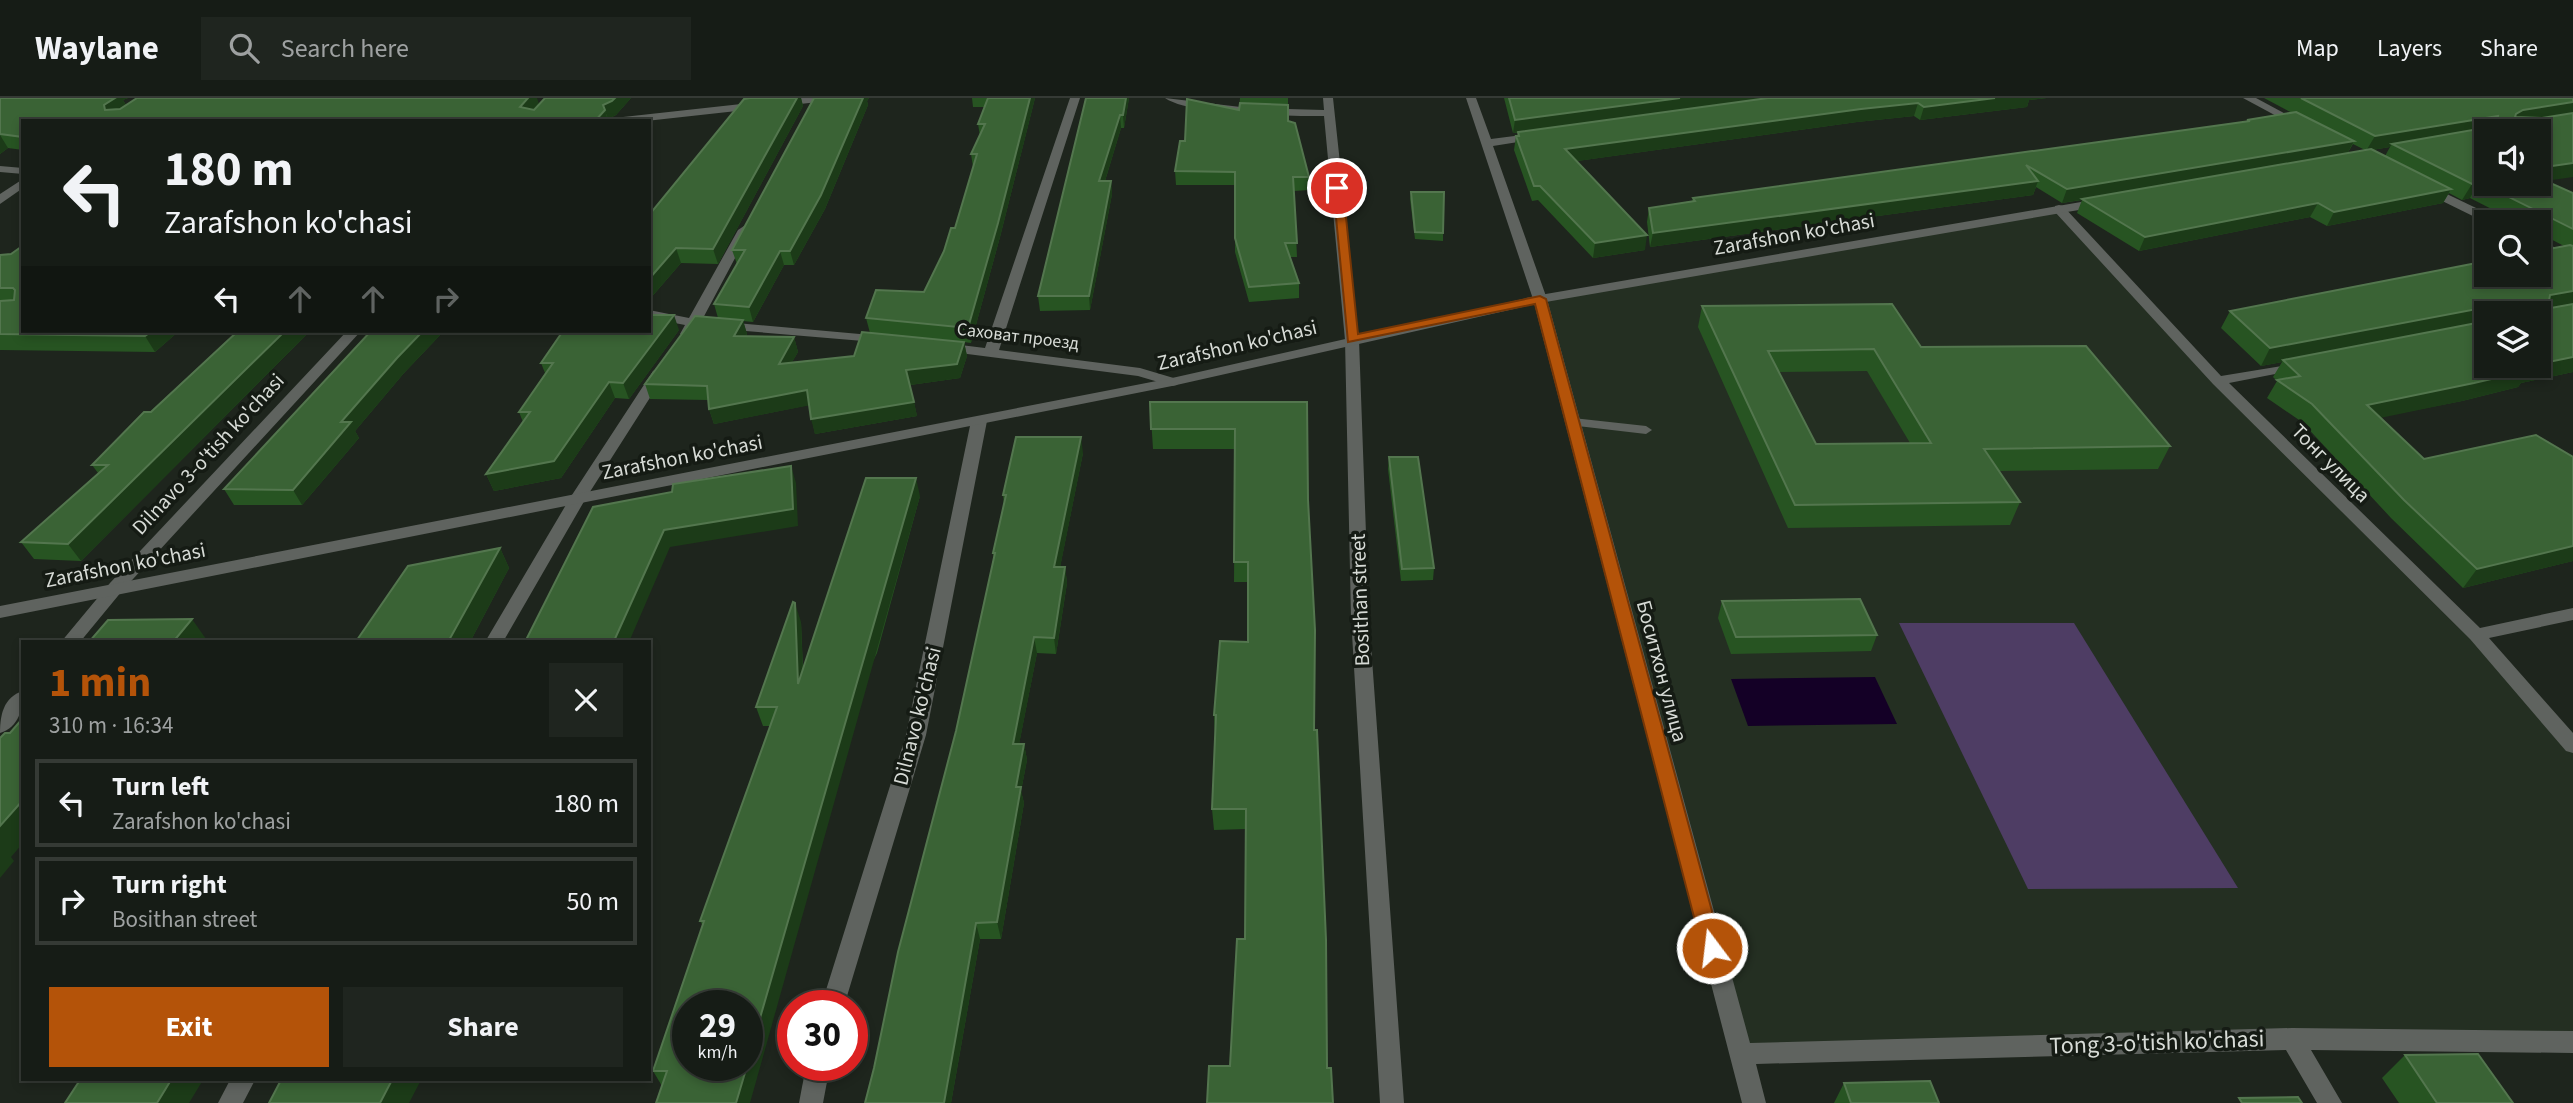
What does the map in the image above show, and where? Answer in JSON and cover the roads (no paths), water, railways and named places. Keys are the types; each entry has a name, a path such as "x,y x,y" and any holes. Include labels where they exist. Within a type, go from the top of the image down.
{"street":[{"path":"991,352 1075,98"},
{"path":"1170,98 1264,113 1329,105"},
{"path":"1471,98 1540,299"},
{"path":"2248,98 2307,128"},
{"path":"635,119 817,102"},
{"name":"Bosithan street","path":"1329,105 1352,340 1360,617 1392,1103"},
{"path":"1487,143 1554,134"},
{"path":"0,169 21,171"},
{"path":"2412,181 2474,212"},
{"path":"0,200 21,184"},
{"name":"Zarafshon ko'chasi","path":"0,612 116,587 1172,382 1540,299 2113,200"},
{"name":"Тонг улица","path":"2060,209 2218,381 2476,635 2573,746"},
{"path":"680,344 695,323 750,219"},
{"path":"2551,250 2573,261"},
{"name":"Боситхон улица","path":"1540,299 1740,1054"},
{"path":"651,314 695,323 901,342"},
{"name":"Dilnavo 3-o'tish ko'chasi","path":"72,640 116,587 352,333"},
{"name":"Саховат проезд","path":"927,345 1140,372 1172,382"},
{"path":"495,640 578,498 643,393 665,363"},
{"path":"2218,381 2312,363"},
{"name":"Dilnavo ko'chasi","path":"837,990 916,735 979,421"},
{"path":"2476,635 2573,614"},
{"path":"0,726 21,700"},
{"path":"2292,1039 2330,1103"},
{"name":"Tong 3-o'tish ko'chasi","path":"1740,1054 2292,1039 2573,1042"},
{"path":"1740,1054 1754,1103"},
{"path":"230,1103 242,1081"},
{"path":"811,1103 815,1081"}],"lane":[{"path":"1573,422 1646,430"}]}
